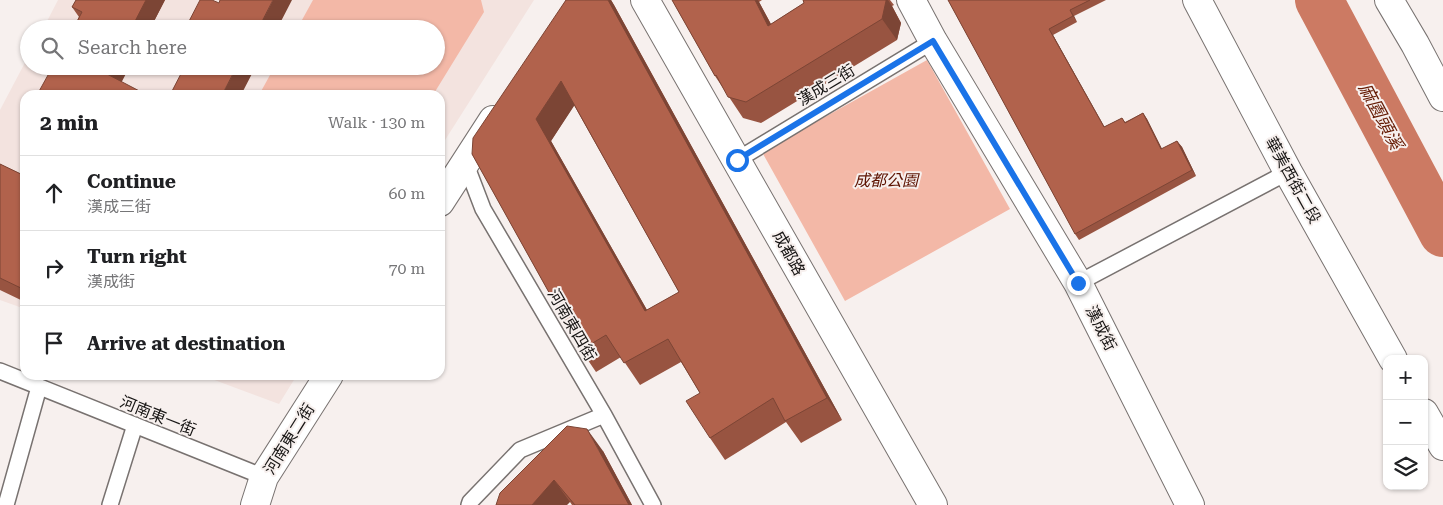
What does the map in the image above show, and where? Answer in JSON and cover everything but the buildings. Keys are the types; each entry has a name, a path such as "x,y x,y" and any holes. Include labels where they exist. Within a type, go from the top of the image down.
{"street":[{"name":"成都路","path":"645,0 933,505"},
{"name":"漢成街","path":"911,0 933,41 1078,283 1190,505"},
{"name":"華美西街二段","path":"1197,0 1288,172 1391,355"},
{"path":"1389,0 1443,97"},
{"path":"445,194 508,97"},
{"name":"河南東二街","path":"255,505 264,478 326,380"},
{"path":"1428,420 1443,446"}],"lane":[{"name":"漢成三街","path":"737,160 933,41"},
{"name":"河南東四街","path":"465,162 483,209 604,415 653,505"},
{"path":"1078,283 1288,172"},
{"name":"河南東一街","path":"0,371 20,379"},
{"name":"河南東一街","path":"23,380 264,478"},
{"path":"6,505 39,386"},
{"path":"469,505 520,450 604,415"},
{"path":"110,505 135,425"}],"shaded area":[{"path":"58,0 534,0 445,140 445,90 20,90 20,307 0,300 0,110 20,72 20,75 445,75 445,20 48,20"},
{"path":"214,380 294,380 279,404"}],"green space":[{"path":"313,0 481,0 484,12 436,90 262,90 270,75 445,75 445,20 302,20"},
{"name":"成都公園","path":"927,60 1010,209 845,301 762,152"}],"waterway":[{"name":"麻園頭溪","path":"1319,0 1443,233"}],"route":[{"path":"737,160 933,41 1078,283"}]}
